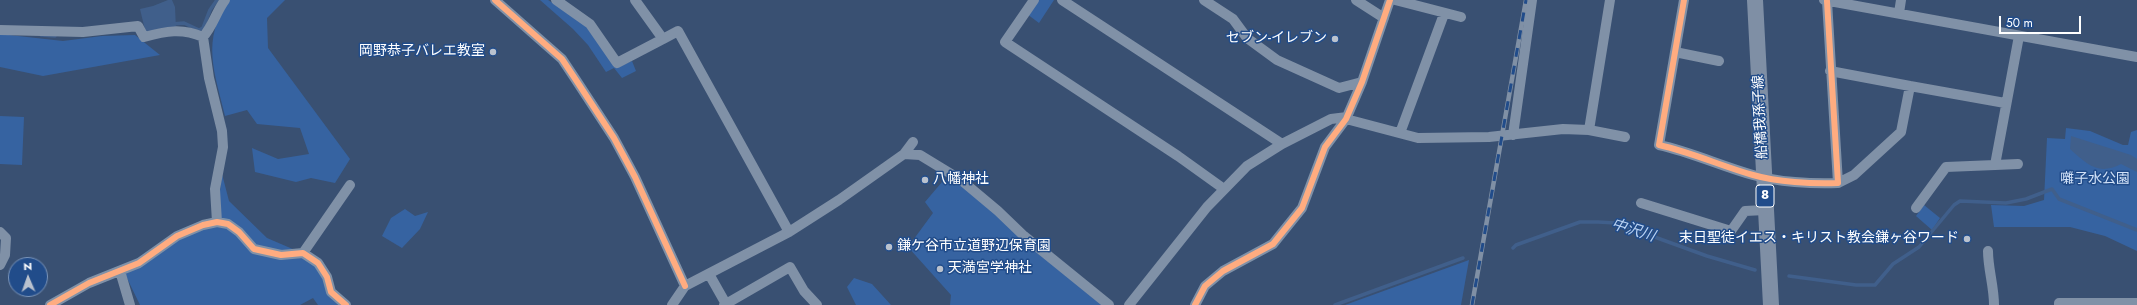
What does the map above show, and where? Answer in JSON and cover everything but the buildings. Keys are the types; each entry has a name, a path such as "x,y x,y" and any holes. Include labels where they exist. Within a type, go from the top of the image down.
{"main road":[{"name":"船橋我孫子線","path":"1755,0 1771,305"}],"street":[{"path":"217,222 215,188 223,147 222,131 209,78 203,37 210,29 214,16 225,0"},
{"path":"495,0 562,59 576,80 614,138 628,164 685,286"},
{"path":"556,0 590,24 617,63 678,31 789,232"},
{"path":"635,0 663,39"},
{"path":"1034,0 1005,42 1178,156 1224,189"},
{"path":"1062,0 1282,144"},
{"path":"1204,0 1233,19 1247,38 1277,60 1339,88 1362,82"},
{"path":"1356,0 1384,18"},
{"path":"1195,305 1205,286 1223,271 1273,244 1281,236 1302,208 1325,147 1346,118 1362,82 1390,0"},
{"path":"1395,0 1444,14 1461,17"},
{"path":"1513,134 1532,0"},
{"path":"1589,130 1610,0"},
{"path":"1684,0 1659,145 1681,149 1764,178 1838,184 1854,175 1901,132 1910,86"},
{"path":"1838,184 1826,0 2137,57"},
{"path":"1899,13 1901,0"},
{"path":"1400,133 1444,14"},
{"path":"0,30 83,32 138,26 144,37 170,30 189,31 203,37"},
{"path":"1995,165 2005,103 2019,36"},
{"path":"1675,52 1719,61"},
{"path":"1830,71 2005,103"},
{"path":"1129,305 1179,242 1224,189 1247,166 1282,144 1331,119 1346,118 1418,138 1489,137 1563,129 1589,130 1625,138"},
{"path":"672,305 685,286 789,232 839,200 904,154 913,142"},
{"path":"904,154 920,154 961,180 998,211 1024,236 1109,305"},
{"path":"1916,208 1946,167 2018,164"},
{"path":"303,253 350,184"},
{"path":"1641,203 1731,231 1745,211 1765,210"},
{"path":"50,305 89,283 139,263 176,236 203,225 217,222 228,224 239,232 254,249 281,255 303,253 318,263 327,278 331,292 346,305"},
{"path":"0,232 6,238 5,255 0,265"},
{"path":"1988,251 1988,265 1994,286 1994,305"},
{"path":"709,274 725,305 790,267 804,291 817,305"},
{"path":"120,271 130,305"},
{"path":"2059,305 2059,303 2137,303"}],"green space":[{"path":"230,0 285,0 267,18 268,48 350,159 335,183 311,178 296,182 255,172 252,148 278,159 309,154 300,128 257,124 247,110 225,116 217,85 212,56 215,29 221,14"},
{"path":"540,0 548,0 585,24 616,68 632,61 636,71 622,78 614,68 606,72 588,45 573,29"},
{"path":"1036,0 1054,0 1039,23 1027,14"},
{"path":"0,34 63,41 102,36 135,35 160,55 43,76 0,67"},
{"path":"0,116 24,117 22,165 0,164"},
{"name":"囃子水公園","path":"2066,128 2090,131 2123,145 2128,145 2131,132 2137,130 2137,251 2105,236 2070,227 1994,227 1991,205 2024,206 2044,200 2047,138 2065,139"},
{"path":"222,174 229,201 267,238 323,262 341,305 318,305 313,298 300,305 140,305 125,274 186,236 216,225"},
{"path":"953,178 1104,305 950,305 951,295 908,247 933,213 925,202 942,182"},
{"path":"1924,205 1940,218 1932,230 1916,216"},
{"path":"405,209 415,216 428,212 420,229 402,248 382,236 391,218"},
{"path":"1469,260 1461,305 1345,305"},
{"path":"854,278 872,284 891,305 856,305 847,287"}],"shaded area":[{"path":"172,0 175,7 176,29 146,34 140,9"},
{"path":"2071,136 2131,155 2137,159 2137,172 2121,164 2106,169 2093,167 2070,149"}],"waterway":[{"path":"172,24 184,23 199,30 203,28 210,10 217,0"},
{"path":"41,35 55,36"},
{"path":"1789,276 1856,285 1875,285 1893,264 1919,247 1954,205 1960,201 2006,203 2026,199 2052,189 2059,199 2137,230"},
{"name":"中沢川","path":"1513,248 1516,245 1580,222 1616,223 1707,256 1755,270"},
{"name":"中沢川","path":"1335,305 1463,258"}],"railway":[{"path":"1472,305 1526,0"}],"cycle path":[{"path":"495,0 562,59 576,80 614,138 635,177 685,286"},
{"path":"1195,305 1205,286 1223,271 1273,244 1302,208 1325,147 1346,119 1362,82 1390,0"},
{"path":"1684,0 1659,145 1683,151 1762,177 1795,182 1838,183 1827,1"},
{"path":"50,305 89,283 139,263 177,236 203,225 217,222 228,224 239,232 254,249 281,255 303,253 318,263 327,277 331,292 346,305"}],"place":[{"name":"セブン-イレブン","path":"1335,39"},
{"name":"岡野恭子バレエ教室","path":"493,52"},
{"name":"八幡神社","path":"925,180"},
{"name":"末日聖徒イエス・キリスト教会鎌ヶ谷ワード","path":"1967,239"},
{"name":"鎌ケ谷市立道野辺保育園","path":"889,247"},
{"name":"天満宮学神社","path":"940,269"}]}
